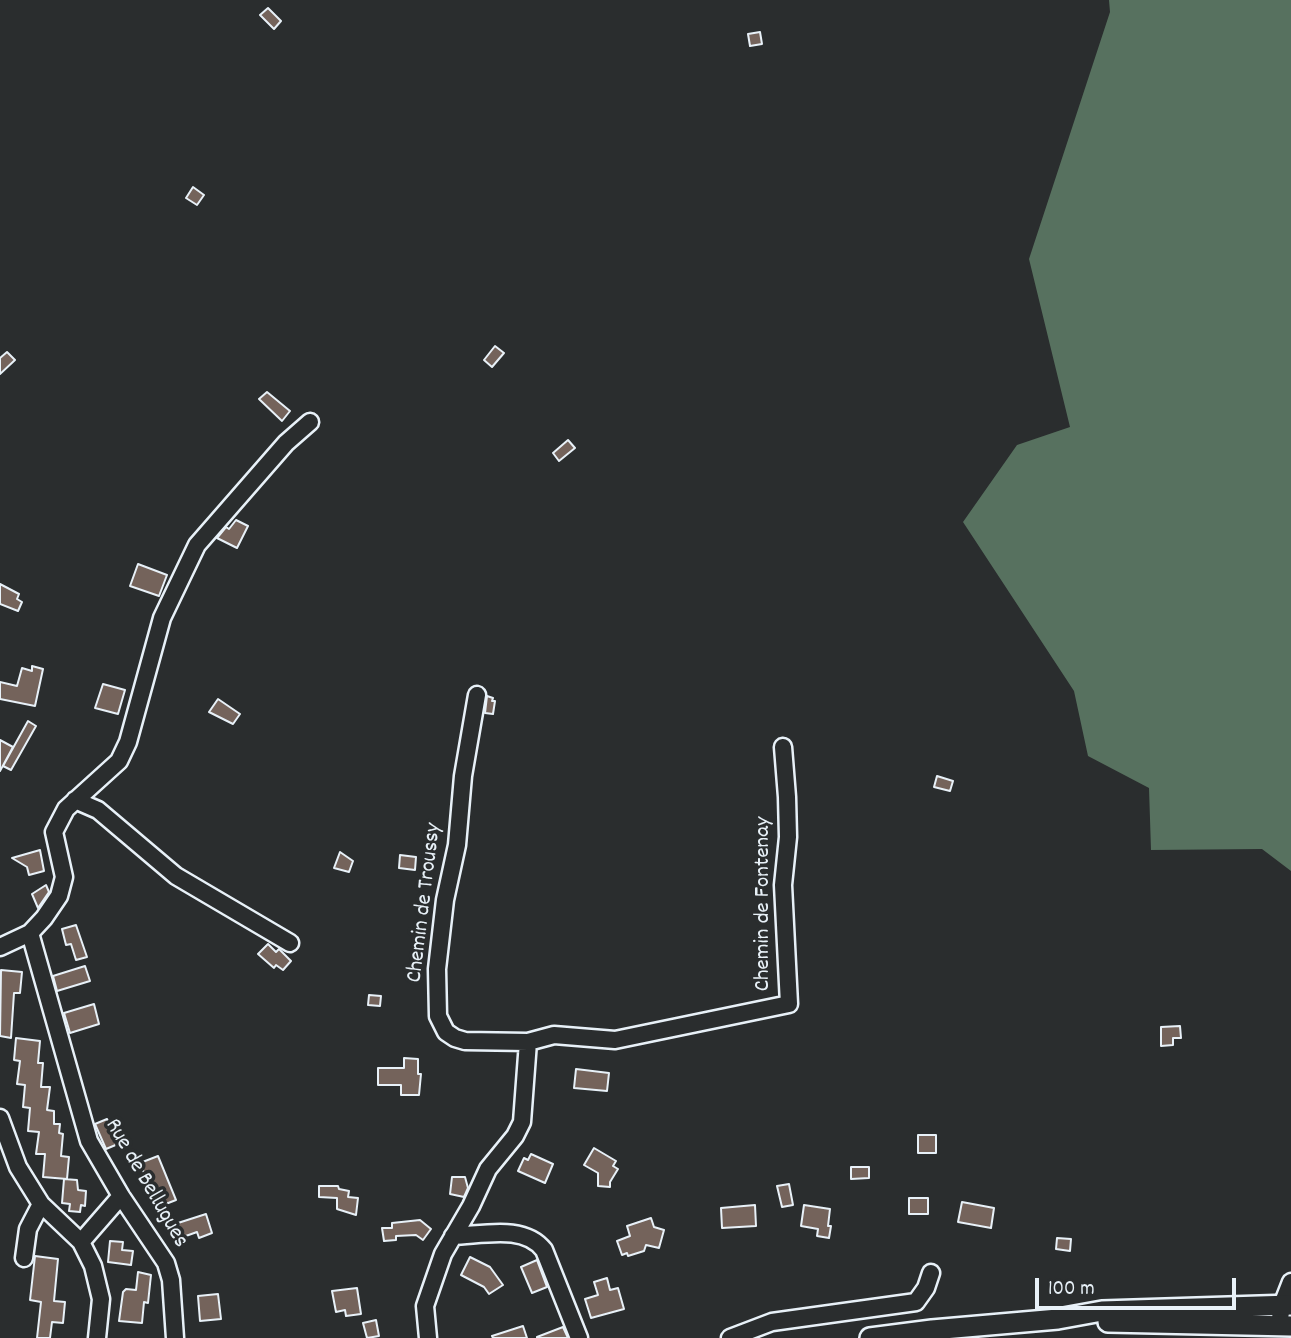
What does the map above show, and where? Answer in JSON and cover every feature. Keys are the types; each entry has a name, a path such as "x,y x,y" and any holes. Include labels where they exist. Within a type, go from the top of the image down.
{"main road":[{"path":"870,1338 1289,1293"},
{"path":"1058,1319 1285,1326"}],"street":[{"path":"0,947 30,933 59,896 64,877 54,832 65,809 119,761 128,742 162,618 197,545 286,443 310,422"},
{"name":"Chemin de Troussy","path":"477,695 463,776 457,845 444,900 437,969 438,1016 446,1032 465,1041 528,1042"},
{"name":"Chemin de Fontenay","path":"528,1042 554,1035 615,1040 789,1004 783,885 788,837 788,797 783,747"},
{"path":"75,800 98,810 176,876 290,943"},
{"name":"Rue de Bellugues","path":"30,933 89,1141 121,1196 166,1263 171,1280 176,1338"},
{"path":"428,1338 425,1306 443,1255 471,1206 488,1168 515,1136 522,1122 528,1042"},
{"path":"0,1118 19,1167 41,1204 81,1242 93,1266 101,1300 97,1338"},
{"path":"81,1242 121,1196"},
{"path":"24,1258 28,1228 41,1204"},
{"path":"453,1236 519,1233 536,1240 544,1250 579,1338"},
{"path":"730,1338 772,1322 916,1302 926,1288 931,1273"},
{"path":"1285,1326 1289,1293"}],"green space":[{"path":"1109,0 1291,0 1291,871 1262,849 1151,850 1149,788 1088,756 1074,691 963,522 1017,445 1070,427 1029,259 1110,12"}],"building":[{"path":"268,8 281,21 274,29 260,15"},
{"path":"760,32 762,44 750,46 748,34"},
{"path":"193,187 204,195 197,205 186,198"},
{"path":"495,346 504,353 492,367 484,360"},
{"path":"7,352 15,360 0,374 0,358"},
{"path":"267,392 290,411 282,421 259,399"},
{"path":"568,440 575,448 559,461 553,453"},
{"path":"236,520 248,526 237,548 217,538"},
{"path":"138,564 167,575 159,596 130,586"},
{"path":"0,584 19,594 17,599 22,602 18,611 0,604"},
{"path":"32,666 43,669 35,706 0,699 0,682 17,686 22,668 32,671"},
{"path":"103,684 125,690 118,714 95,708"},
{"path":"487,696 495,701 493,714 485,713"},
{"path":"218,699 240,714 233,724 209,712"},
{"path":"28,721 36,726 11,770 3,766"},
{"path":"0,740 13,747 0,771"},
{"path":"937,776 953,781 950,791 934,787"},
{"path":"40,850 44,871 29,875 27,867 12,858"},
{"path":"340,852 353,861 349,872 334,868"},
{"path":"400,855 416,857 415,870 399,868"},
{"path":"46,885 49,892 38,908 32,894"},
{"path":"76,925 87,957 76,960 71,944 66,945 62,929"},
{"path":"268,944 276,952 279,949 291,961 283,970 276,965 274,968 258,954"},
{"path":"85,966 90,981 57,991 53,976"},
{"path":"1,970 22,972 20,993 14,993 11,1038 0,1036"},
{"path":"369,995 381,996 380,1006 368,1005"},
{"path":"94,1004 99,1024 70,1033 64,1013"},
{"path":"1180,1026 1181,1038 1173,1038 1173,1045 1161,1046 1161,1027"},
{"path":"16,1038 40,1041 38,1063 43,1063 41,1087 50,1087 47,1110 54,1111 54,1124 60,1124 59,1133 63,1134 61,1156 69,1157 67,1179 43,1177 45,1154 36,1154 39,1132 28,1131 30,1108 23,1107 25,1085 17,1084 20,1061 14,1060"},
{"path":"404,1058 418,1059 418,1074 421,1074 419,1095 401,1095 401,1085 378,1085 378,1068 404,1068"},
{"path":"576,1069 609,1073 607,1091 574,1088"},
{"path":"107,1119 118,1144 106,1149 95,1124"},
{"path":"918,1135 936,1135 936,1153 918,1153"},
{"path":"594,1148 616,1161 613,1166 618,1169 610,1187 598,1186 598,1173 584,1165"},
{"path":"531,1154 553,1164 545,1183 518,1171 524,1158 528,1160"},
{"path":"158,1156 176,1200 158,1207 140,1163"},
{"path":"851,1167 869,1167 869,1178 851,1179"},
{"path":"452,1177 465,1177 468,1188 464,1197 450,1194"},
{"path":"64,1179 77,1180 78,1190 86,1191 85,1206 81,1205 80,1212 69,1211 70,1204 62,1203"},
{"path":"789,1184 793,1205 782,1207 777,1186"},
{"path":"319,1186 338,1186 339,1189 349,1191 348,1197 358,1198 356,1215 337,1209 337,1198 319,1197"},
{"path":"909,1198 928,1198 928,1214 909,1214"},
{"path":"962,1202 994,1208 991,1228 958,1222"},
{"path":"755,1205 756,1226 722,1228 721,1208"},
{"path":"804,1205 830,1209 829,1238 817,1236 818,1229 801,1226"},
{"path":"206,1214 212,1233 199,1238 197,1232 183,1237 178,1223"},
{"path":"651,1218 654,1227 664,1230 659,1248 646,1245 644,1251 622,1255 617,1241 630,1236 627,1226"},
{"path":"420,1220 431,1229 423,1240 416,1235 396,1236 396,1240 384,1241 382,1228 392,1228 392,1223"},
{"path":"1057,1238 1071,1239 1070,1251 1056,1249"},
{"path":"110,1241 123,1242 122,1250 133,1251 131,1265 108,1262"},
{"path":"35,1256 58,1259 54,1301 65,1302 63,1323 52,1322 50,1338 37,1338 41,1302 30,1300"},
{"path":"470,1257 490,1267 503,1285 489,1294 484,1287 461,1275"},
{"path":"537,1260 547,1287 532,1293 521,1267"},
{"path":"138,1272 151,1275 148,1303 144,1302 142,1323 119,1321 123,1292 126,1289 136,1290"},
{"path":"607,1278 610,1290 618,1288 624,1309 591,1318 585,1299 598,1295 594,1282"},
{"path":"357,1288 361,1314 346,1316 345,1310 336,1312 332,1291"},
{"path":"218,1294 221,1319 200,1321 198,1296"},
{"path":"376,1320 379,1336 367,1338 363,1323"},
{"path":"523,1326 527,1338 492,1336"},
{"path":"563,1327 568,1338 537,1338 537,1337"}]}
